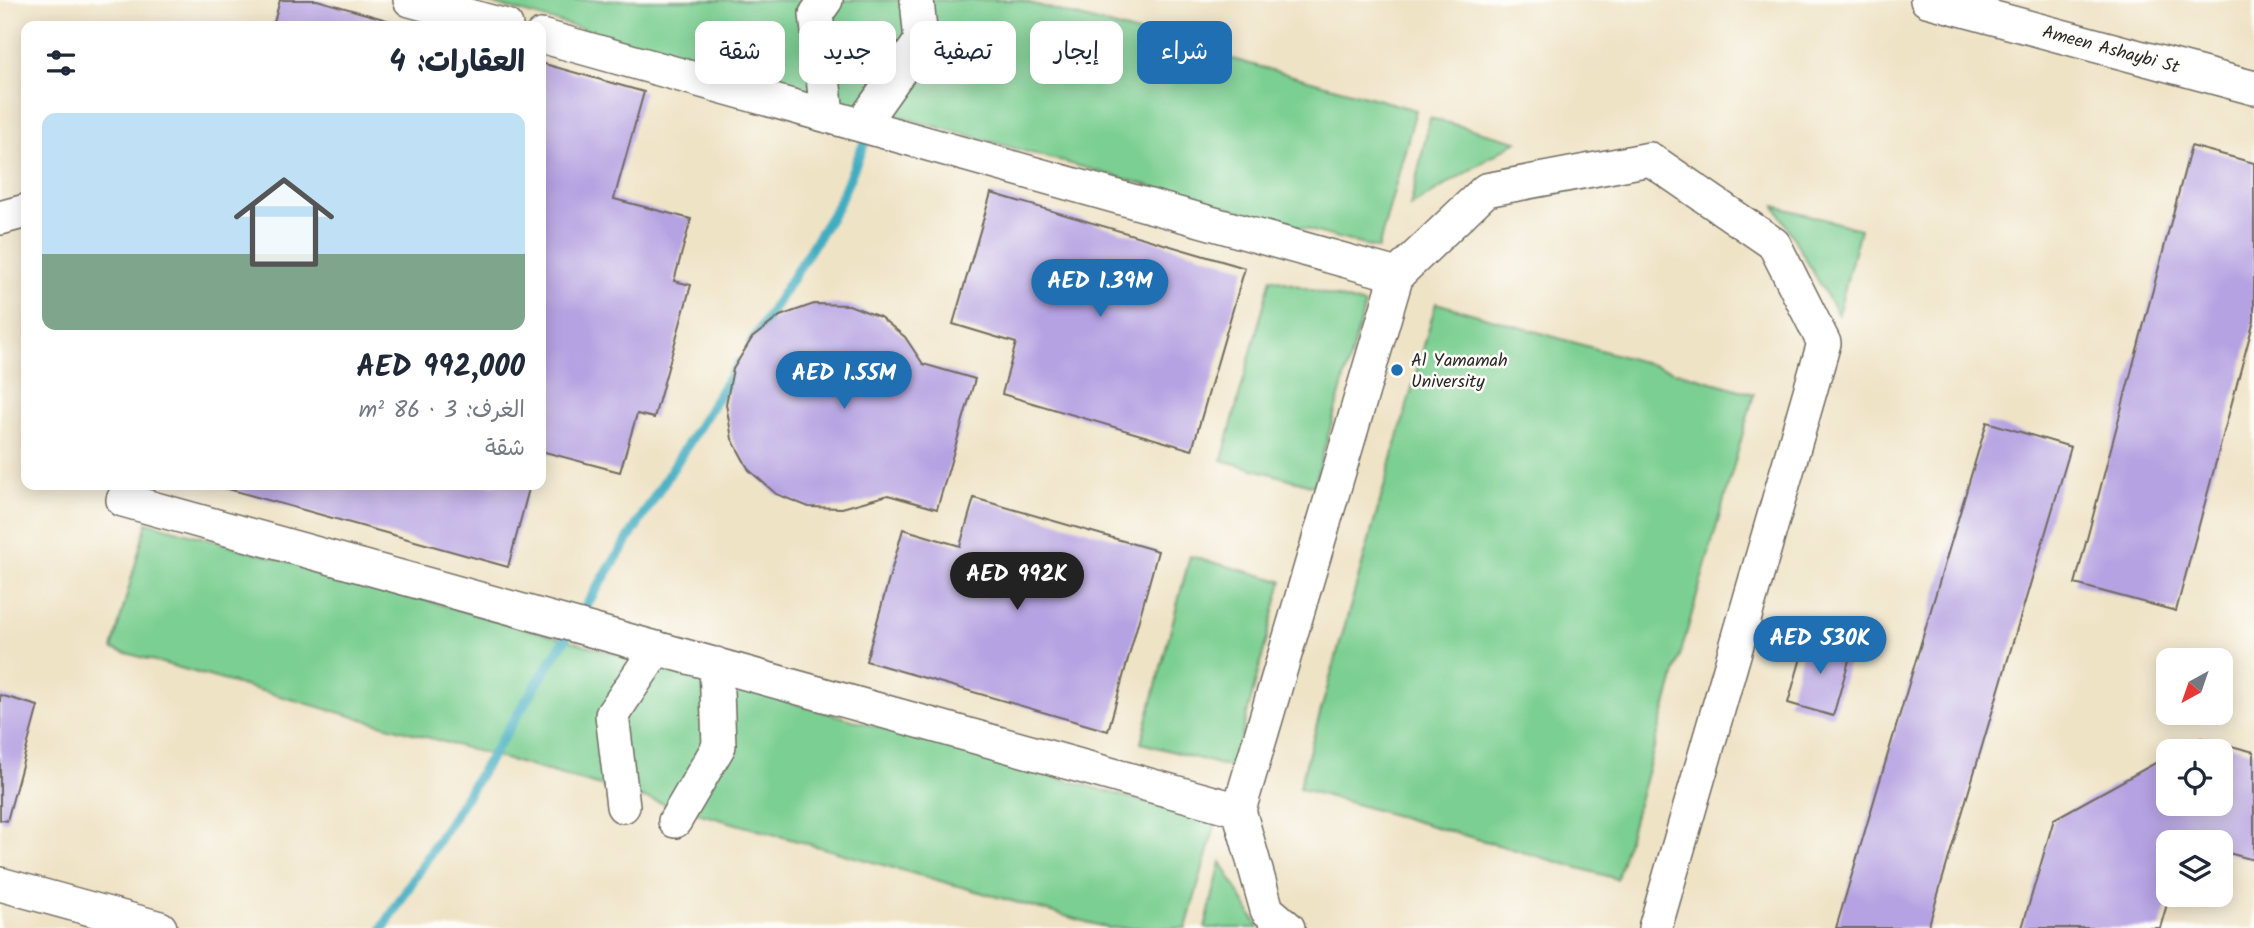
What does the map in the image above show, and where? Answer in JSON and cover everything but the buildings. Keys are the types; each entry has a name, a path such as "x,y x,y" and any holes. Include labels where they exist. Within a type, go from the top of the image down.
{"street":[{"path":"410,0 488,21"},
{"path":"826,0 816,14 827,114"},
{"path":"862,124 921,41 917,0"},
{"name":"Ameen Ashaybi St","path":"1927,0 2254,88"},
{"path":"546,37 1397,275"},
{"path":"1288,928 1267,910 1240,810 1397,275 1486,190 1650,159 1774,244 1824,343 1655,928"},
{"path":"0,218 21,212"},
{"path":"123,500 1240,810"},
{"path":"623,806 612,715 657,648"},
{"path":"674,821 719,746 716,664"},
{"path":"0,884 160,928"}],"green space":[{"path":"479,0 1019,0 1095,21 1030,21 1030,84 1123,84 1123,29 1137,33 1137,84 1232,84 1232,59 1416,110 1378,249 782,84 785,84 785,21 695,21 695,60"},
{"path":"1430,118 1517,141 1410,207"},
{"path":"1775,206 1860,229 1838,315"},
{"path":"1271,278 1365,305 1314,486 1222,460"},
{"path":"1436,303 1754,394 1617,879 1299,788"},
{"path":"147,522 1216,822 1186,928 1108,928 112,649"},
{"path":"1190,556 1282,581 1233,768 1141,743"},
{"path":"1221,862 1259,928 1205,928"}],"waterway":[{"path":"751,344 837,207 869,132"},
{"path":"383,928 739,363"}],"place":[{"name":"Al Yamamah University","path":"1397,370"}]}
